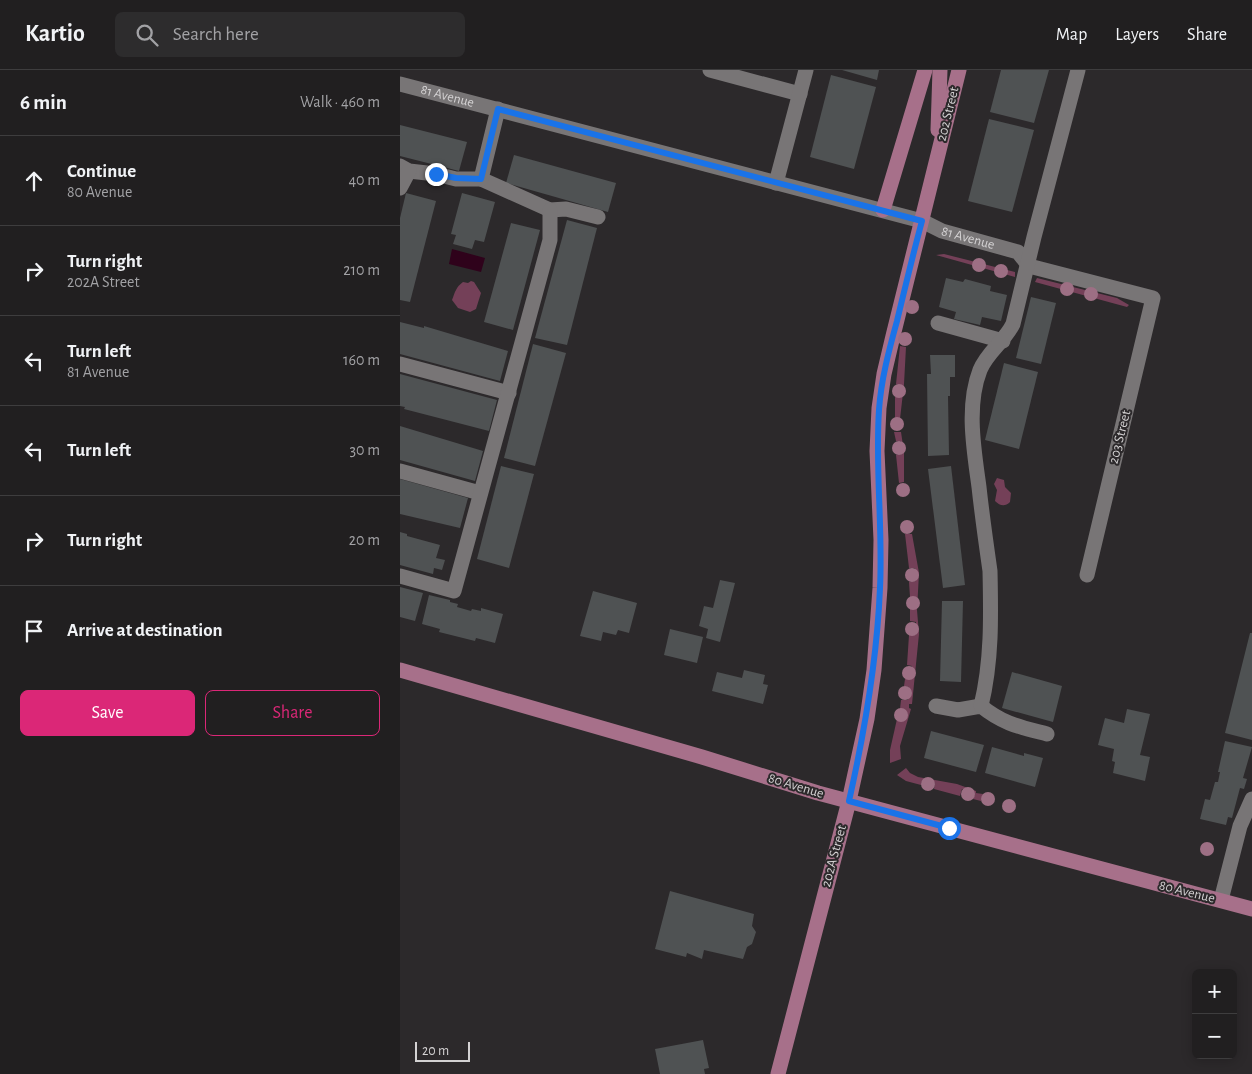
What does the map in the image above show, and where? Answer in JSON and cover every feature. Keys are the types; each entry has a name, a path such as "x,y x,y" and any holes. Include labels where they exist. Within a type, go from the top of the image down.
{"main road":[{"path":"883,210 925,70"},
{"name":"202 Street","path":"936,159 940,70"},
{"name":"202 Street","path":"922,221 959,70"},
{"name":"202A Street","path":"778,1074 849,801 867,719 880,588 879,408 884,374 922,221"},
{"name":"80 Avenue","path":"400,670 702,758 818,794 1252,909"}],"street":[{"path":"710,70 800,94"},
{"path":"776,183 806,70"},
{"path":"981,706 986,684 989,654 990,579 975,459 973,397 981,368 1014,324 1034,237 1078,70"},
{"name":"81 Avenue","path":"400,84 922,221 942,231 1018,252 1028,266 1154,298"},
{"path":"481,179 498,109"},
{"path":"400,188 404,169 456,178 481,179 550,210 566,209 598,217"},
{"path":"400,576 454,591 550,240 550,210"},
{"name":"203 Street","path":"1087,575 1154,298"},
{"path":"938,323 1003,341"},
{"path":"400,364 509,393"},
{"path":"400,472 480,493"},
{"path":"936,706 958,710 981,706 1009,724 1047,734"},
{"path":"1220,900 1240,826 1252,799"}],"shaded area":[{"path":"452,249 485,258 481,272 449,264"},
{"path":"944,254 1015,272 1015,277 936,255"},
{"path":"1037,278 1117,298 1129,305 1127,307 1035,282"},
{"path":"463,282 468,283 474,282 481,293 476,309 470,312 458,308 452,300 456,290"},
{"path":"900,346 906,347 900,419 895,418 895,397 901,397 902,386 896,384"},
{"path":"894,432 901,432 904,452 904,482 899,483 896,455 903,454 901,441 896,441"},
{"path":"997,478 1004,480 1005,487 1011,493 1010,502 1006,505 1001,505 995,501 997,490 994,484"},
{"path":"905,534 912,534 919,573 917,610 919,634 912,704 909,704 911,709 900,746 901,759 890,763 890,750 897,719 903,721 905,711 900,709 901,700 908,700 909,687 904,686 905,679 911,679 912,666 907,665 909,635 916,635 916,622 910,621 910,609 916,609 916,597 910,597 909,582 916,581 915,568 909,568"},
{"path":"906,768 910,773 918,777 957,784 976,791 976,793 983,794 981,801 973,799 975,794 962,789 960,796 934,789 935,783 922,781 921,785 906,781 897,775"}],"building":[{"path":"842,70 879,70 877,80"},
{"path":"1001,70 1049,70 1034,123 990,112"},
{"path":"831,75 876,87 854,169 810,157"},
{"path":"989,119 1034,130 1012,212 968,201"},
{"path":"400,125 467,142 459,171 400,156"},
{"path":"514,155 616,183 608,212 506,183"},
{"path":"406,193 436,201 410,302 400,300 400,218"},
{"path":"462,193 495,202 484,242 475,240 472,249 453,244 456,235 451,234"},
{"path":"567,220 597,228 567,345 535,338"},
{"path":"511,223 540,230 513,330 484,322"},
{"path":"946,278 963,282 965,279 991,286 990,291 1007,295 1001,321 982,317 980,325 954,319 956,312 939,307"},
{"path":"1031,297 1056,303 1041,364 1016,358"},
{"path":"400,322 424,328 424,326 508,351 500,381 400,354"},
{"path":"533,344 566,353 535,466 504,458"},
{"path":"930,355 955,355 955,377 950,377 950,396 948,396 949,455 928,456 927,374 931,374"},
{"path":"1004,363 1038,372 1019,449 985,440"},
{"path":"400,374 497,400 489,431 404,409 405,407 400,406"},
{"path":"400,426 483,451 475,481 400,460"},
{"path":"501,466 534,474 509,568 477,559"},
{"path":"951,466 965,585 943,588 928,469"},
{"path":"400,479 468,498 460,528 400,514"},
{"path":"400,532 407,534 407,536 440,545 436,558 445,560 442,570 434,568 433,574 400,565"},
{"path":"720,580 735,583 720,642 706,638 708,629 699,626 704,606 713,608"},
{"path":"400,587 423,593 415,621 400,617"},
{"path":"593,591 637,603 629,633 618,630 616,635 603,632 601,641 580,636"},
{"path":"429,595 450,600 450,602 458,604 457,607 471,611 472,609 481,611 481,608 503,614 495,643 476,638 475,641 439,632 440,629 422,624"},
{"path":"942,601 963,601 961,682 940,681"},
{"path":"670,629 703,637 697,663 664,655"},
{"path":"1250,633 1252,633 1252,740 1225,733"},
{"path":"744,670 765,675 763,684 768,685 763,704 712,691 717,672 742,678"},
{"path":"1012,672 1062,686 1053,722 1002,708"},
{"path":"1127,709 1150,714 1140,755 1150,757 1145,781 1113,773 1115,762 1112,761 1114,749 1098,745 1105,718 1124,723"},
{"path":"931,731 984,745 976,772 924,758"},
{"path":"1225,741 1252,747 1243,778 1247,779 1244,789 1240,788 1232,818 1228,817 1226,825 1200,819 1205,799 1210,800 1215,782 1218,782 1220,772 1218,772"},
{"path":"992,747 1024,756 1024,753 1043,758 1035,787 985,773"},
{"path":"670,891 754,914 752,926 756,932 752,944 747,947 743,959 704,950 702,959 687,953 686,957 655,949"},
{"path":"703,1040 709,1068 704,1069 705,1074 660,1074 655,1049"}],"route":[{"path":"436,174 456,178 481,179 498,109 922,221 884,374 879,408 878,451 881,540 880,588 874,670 867,719 849,801 949,828"}]}
